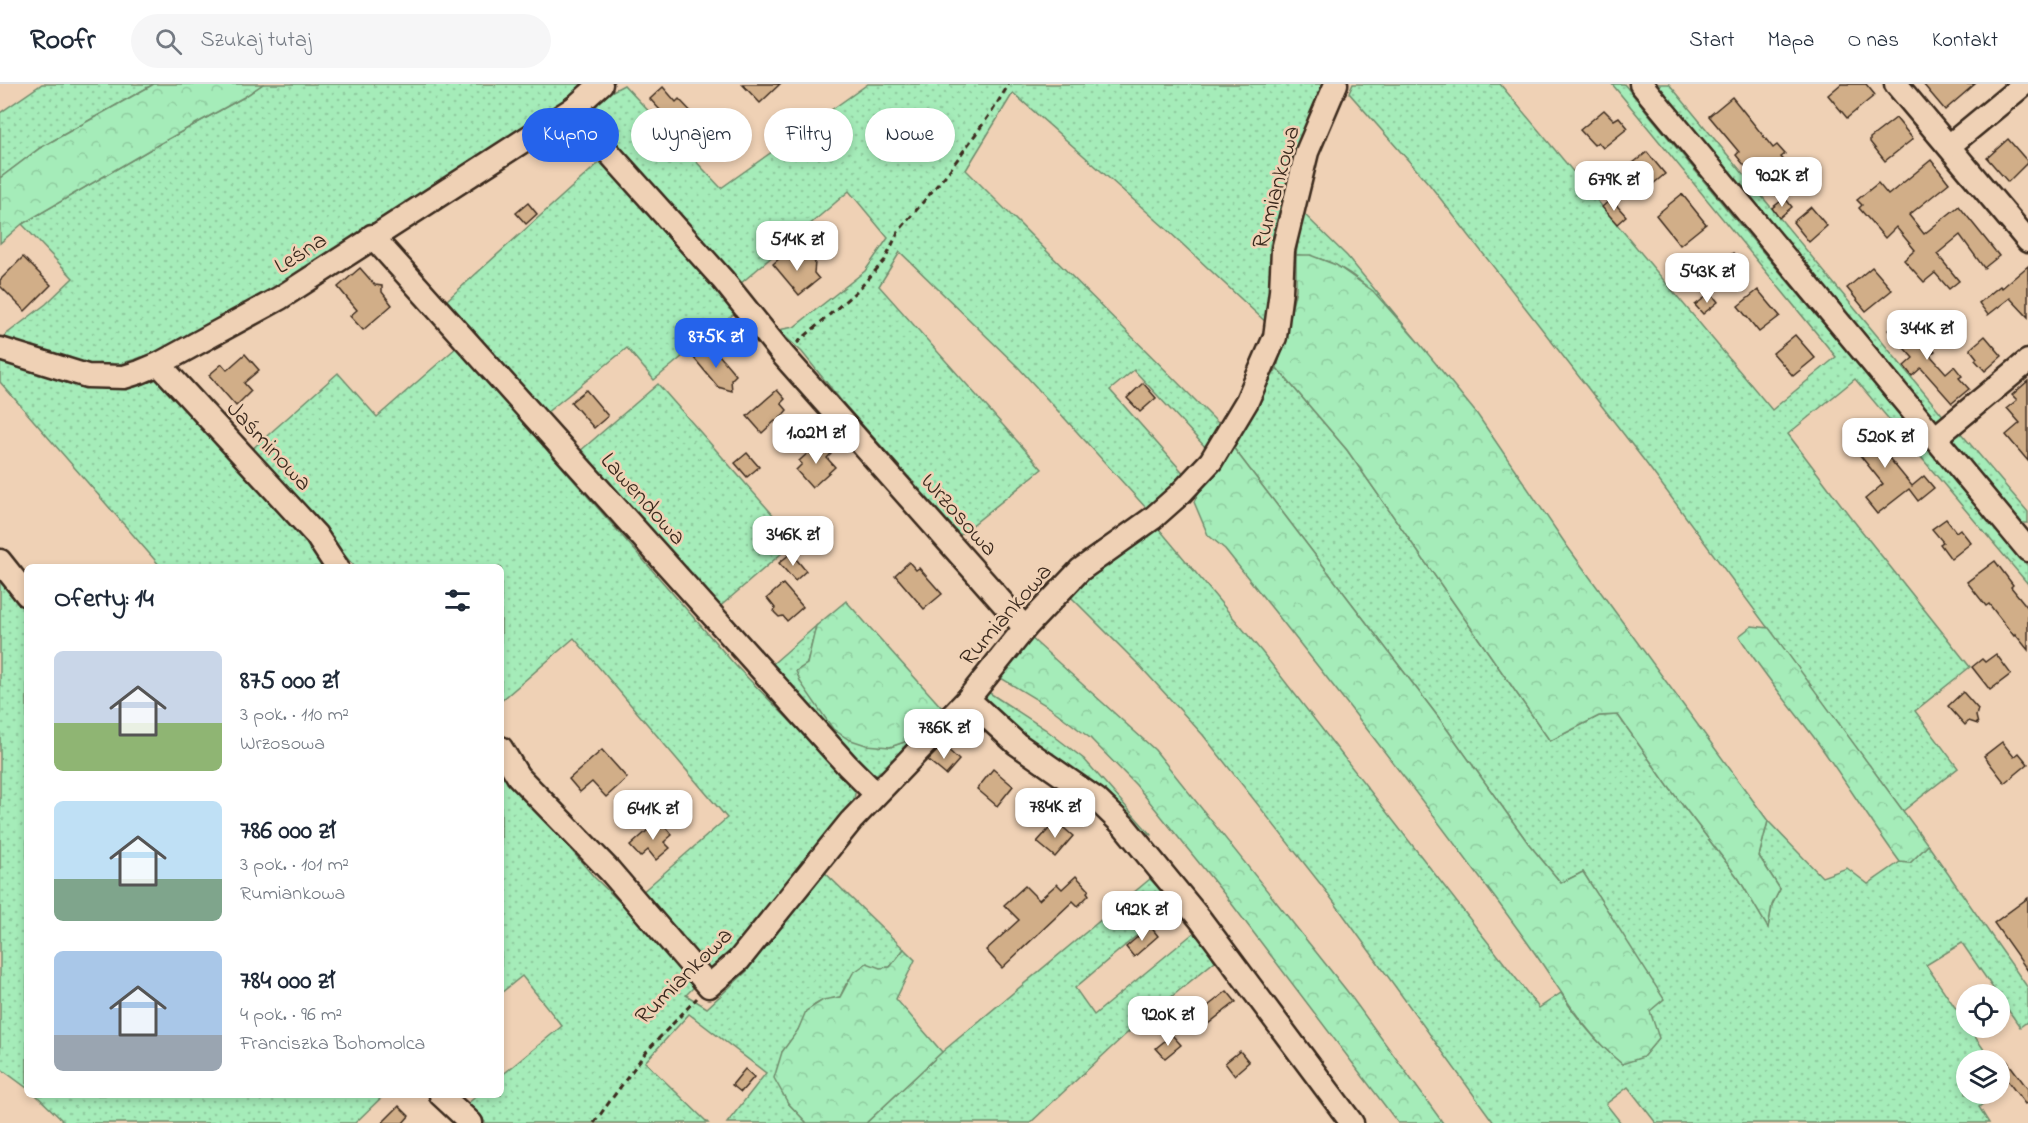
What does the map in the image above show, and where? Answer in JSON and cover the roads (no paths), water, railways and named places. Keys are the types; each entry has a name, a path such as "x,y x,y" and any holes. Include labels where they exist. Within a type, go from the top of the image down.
{"street":[{"name":"Leśna","path":"574,108 601,84"},
{"name":"Rumiankowa","path":"504,753 518,776 610,872 709,986 739,960 851,820 968,699 1025,628 1080,570 1153,518 1180,494 1210,461 1247,401 1275,337 1283,250 1307,152 1336,84"},
{"path":"1641,84 1935,438 2026,541"},
{"path":"1896,84 2028,241"},
{"path":"1949,146 2024,84"},
{"name":"Leśna","path":"0,349 87,376 124,377 159,364 280,298 372,236 522,141"},
{"name":"Wrzosowa","path":"618,162 723,280 783,355 1025,628"},
{"name":"Lawendowa","path":"372,236 839,756 876,794"},
{"path":"1935,438 2028,361"},
{"name":"Jaśminowa","path":"159,364 316,534 335,564"},
{"path":"0,561 24,591"},
{"path":"968,699 1017,744 1096,799 1124,826 1200,919 1352,1123"},
{"path":"444,1098 471,1123"}]}
